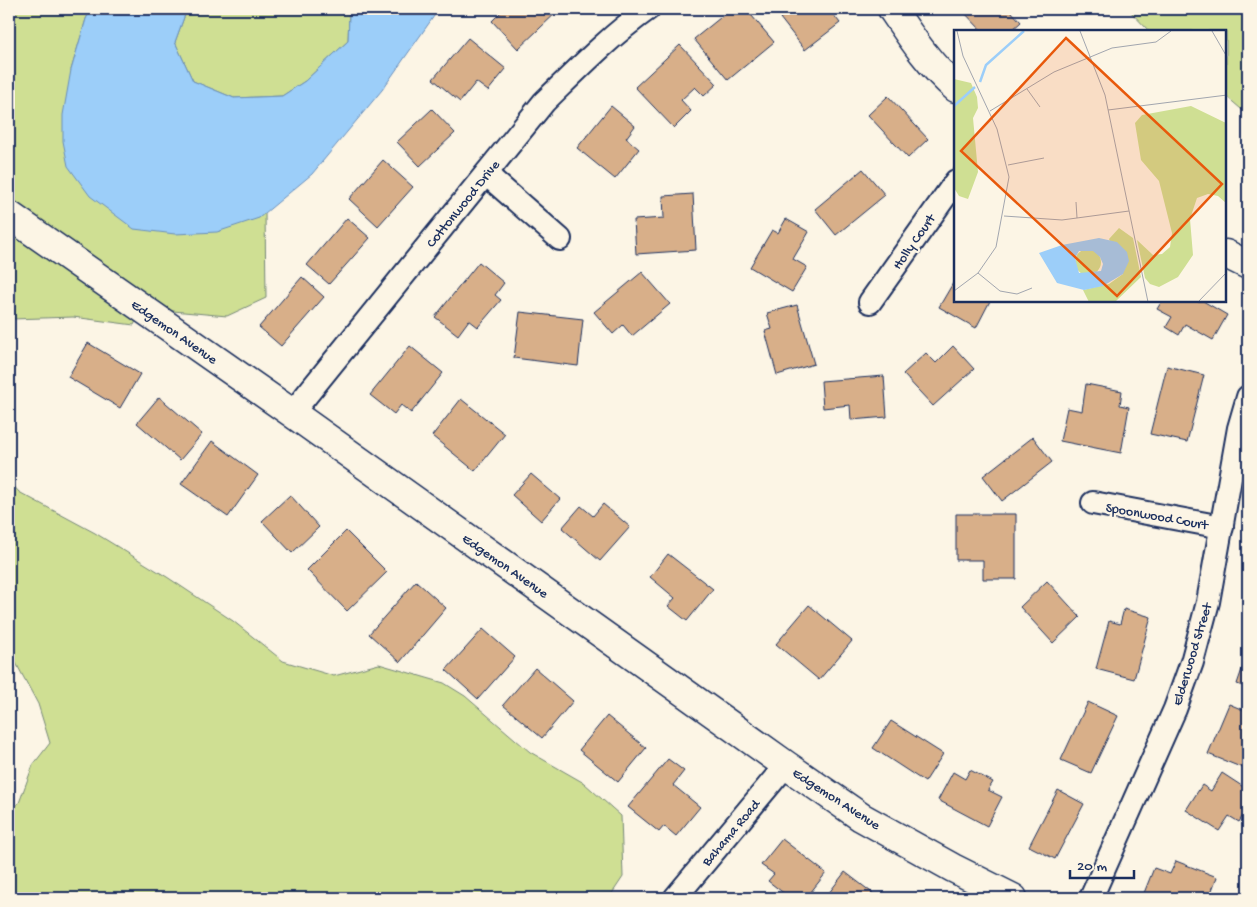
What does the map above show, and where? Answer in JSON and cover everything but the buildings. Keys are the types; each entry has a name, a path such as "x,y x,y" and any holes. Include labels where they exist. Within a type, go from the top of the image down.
{"street":[{"name":"Cottonwood Drive","path":"292,413 544,102 631,21 648,9"},
{"path":"892,9 914,42 946,80 954,86"},
{"path":"486,174 560,239"},
{"name":"Holly Court","path":"870,302 954,184"},
{"name":"Edgemon Avenue","path":"9,215 292,413 861,817 953,868 1014,898"},
{"path":"1227,254 1248,265"},
{"name":"Elderwood Street","path":"1091,898 1175,709 1192,662 1208,602 1239,428 1248,397"},
{"name":"Spoonwood Court","path":"1093,503 1222,526"},
{"name":"Bahama Road","path":"675,898 786,765"}],"green space":[{"path":"9,9 91,9 86,19 71,70 259,218 265,212 266,298 227,316 167,312 9,201"},
{"path":"187,9 345,9 349,15 348,41 305,81 282,96 234,98 193,81 175,42"},
{"path":"1128,9 1248,9 1248,115 1227,97 1227,30 1148,30"},
{"path":"9,228 137,319 134,325 73,317 12,319 9,322"},
{"path":"9,481 19,492 95,533 167,577 233,621 283,661 334,676 379,664 444,683 465,696 530,752 584,783 621,816 623,877 609,898 9,898 9,810 19,803 33,765 50,743 38,704 9,650"}],"water":[{"path":"91,9 187,9 175,42 193,81 234,98 282,96 305,81 348,41 349,15 345,9 439,9 382,90 312,174 259,218 217,232 175,234 134,229 90,196 68,166 63,141 63,115 71,70 86,19"}]}
